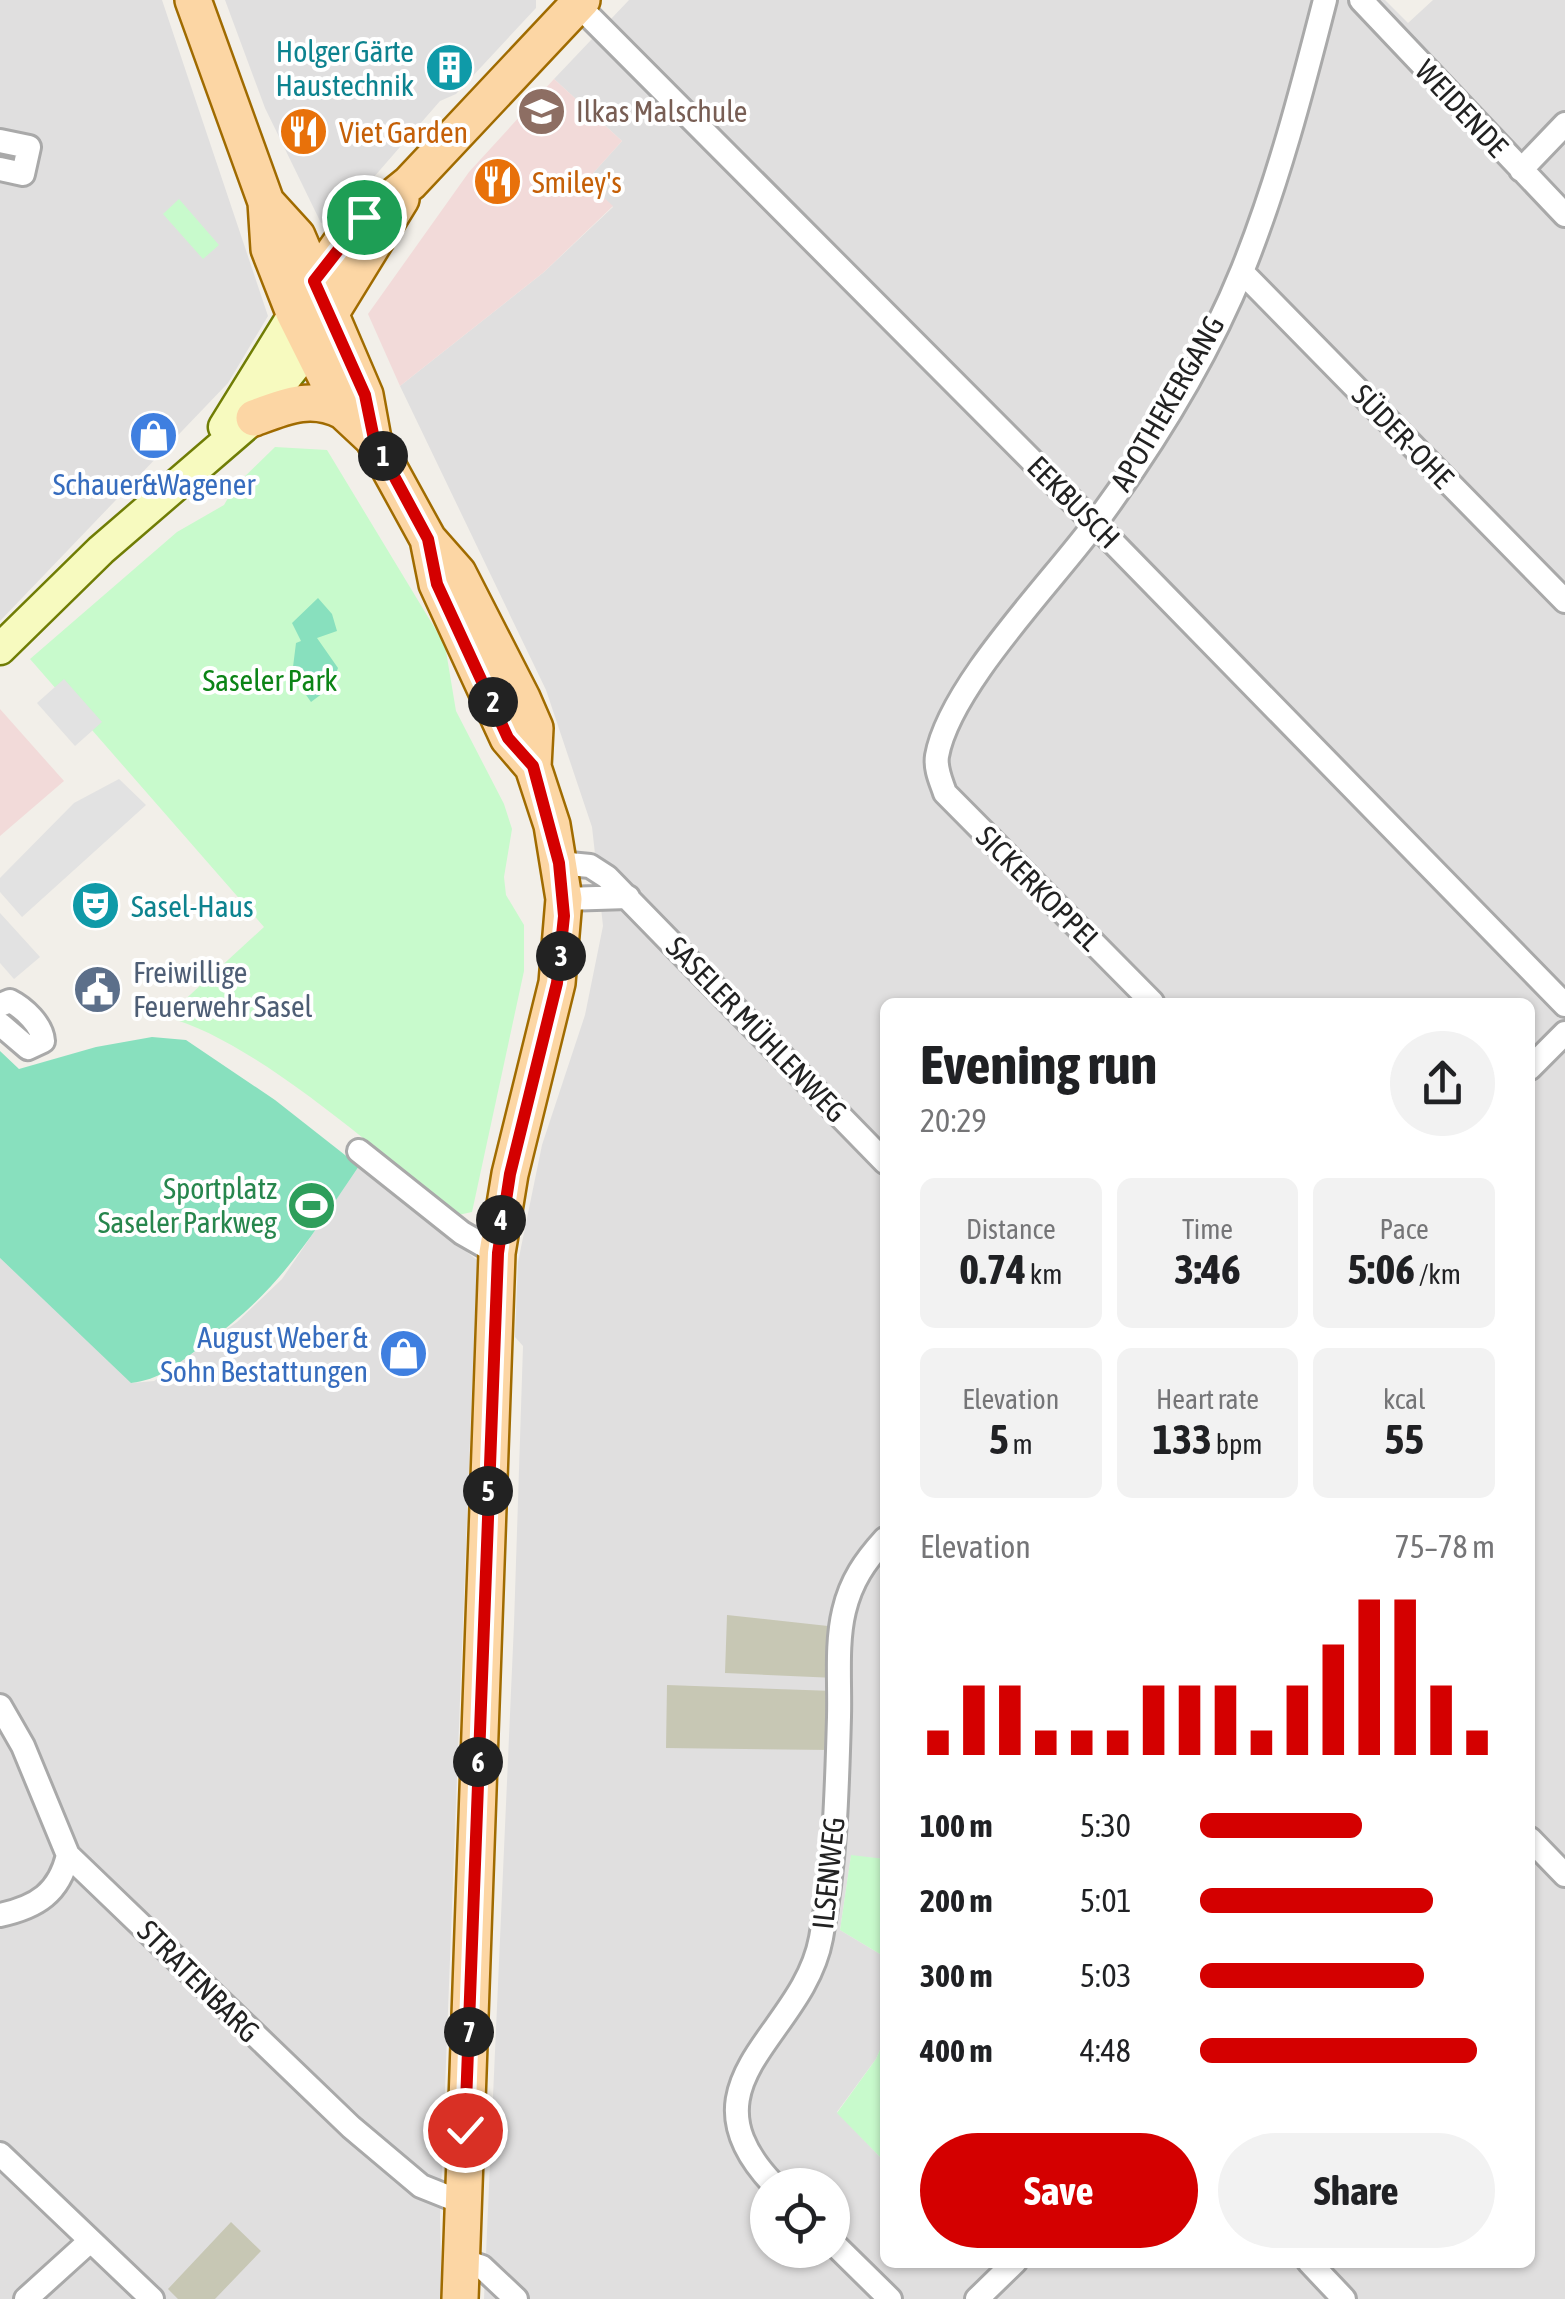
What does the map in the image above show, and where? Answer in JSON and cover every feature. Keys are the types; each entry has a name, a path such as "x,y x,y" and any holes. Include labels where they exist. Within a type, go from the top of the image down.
{"main road":[{"path":"194,0 266,202 269,250 294,313 343,412"},
{"path":"195,466 236,412 294,313 347,234 410,183 580,2"},
{"path":"0,649 195,466 254,418 330,317 410,183"},
{"path":"266,202 297,236 365,395 374,439 428,539 437,584 508,738 533,766 559,863 564,899 557,983 510,1174 498,1253 460,2299"},
{"path":"254,418 303,402 321,402 343,412 374,439"}],"street":[{"name":"APOTHEKERGANG","path":"936,768 953,718 998,644 1095,524 1174,403 1242,272 1276,178 1325,0"},
{"name":"WEIDENDE","path":"1361,0 1565,216"},
{"name":"EEKBUSCH","path":"580,2 1565,1005"},
{"path":"1521,170 1565,124"},
{"path":"0,141 28,147 22,174 0,169"},
{"name":"SÜDER-OHE","path":"1242,272 1565,601"},
{"name":"SICKERKOPPEL","path":"936,768 945,793 1148,998"},
{"name":"SASELER MÜHLENWEG","path":"559,863 590,866 628,898 880,1157"},
{"path":"564,899 628,898"},
{"path":"0,1005 10,1001 18,1004 38,1027 43,1041 28,1048 0,1024"},
{"path":"1535,1063 1565,1033"},
{"path":"359,1151 462,1234 498,1253"},
{"name":"ILSENWEG","path":"757,2168 735,2128 742,2076 792,2003 819,1949 834,1863 844,1612 861,1565 880,1544"},
{"name":"STRATENBARG","path":"0,1706 23,1746 68,1855 350,2127 422,2186 461,2202"},
{"path":"1535,1843 1565,1875"},
{"path":"0,1915 45,1899 62,1878 68,1855"},
{"path":"0,2154 152,2299"},
{"path":"26,2299 90,2241"},
{"path":"459,2259 482,2266 516,2299"},
{"path":"850,2260 890,2299"},
{"path":"977,2299 1009,2268"},
{"path":"1315,2268 1344,2299"}],"shaded area":[{"path":"0,0 162,0 268,316 228,383 0,621"},
{"path":"225,0 536,0 536,8 456,94 440,101 340,216 321,223 265,108"},
{"path":"629,0 1385,0 1408,23 1433,0 1565,0 1565,2299 484,2299 514,1624 523,1346 515,1337 518,1262 542,1145 585,1015 603,926 592,827 546,690 400,386 544,272 613,207 586,181 622,141 554,79"},
{"path":"554,79 622,141 586,181 613,206 544,272 400,386 368,314 469,172"},
{"path":"64,679 102,722 75,746 37,703"},
{"path":"0,709 64,781 0,836"},
{"path":"119,779 146,805 22,917 0,892 0,878 74,803"},
{"path":"0,913 40,957 14,979 0,963"},
{"path":"359,1166 477,1260 440,2218 442,2299 0,2299 0,1258 132,1383 154,1381 237,1322 282,1279"},
{"path":"727,1615 837,1627 836,1678 725,1673"},
{"path":"667,1685 834,1691 832,1750 666,1748"},
{"path":"231,2222 261,2251 215,2299 178,2299 168,2289"}],"green space":[{"path":"179,199 219,245 203,259 163,214"},
{"name":"Saseler Park","path":"275,447 327,450 445,645 456,711 504,804 512,829 504,877 506,895 524,925 524,971 472,1212 458,1215 278,1074 201,1029 166,1017 264,927 30,659 177,532 224,505 235,486"},
{"path":"318,598 332,614 337,631 317,638 338,668 331,687 311,702 292,675 296,643 301,641 292,623"},
{"path":"152,1037 186,1040 275,1100 359,1166 288,1266 249,1308 175,1366 150,1379 131,1383 0,1258 0,1051 19,1069 96,1047"},
{"path":"851,1855 880,1858 880,1954 840,1930"},
{"path":"880,2050 880,2157 837,2113"}],"place":[{"name":"Holger Gärte Haustechnik","path":"449,68"},
{"name":"Ilkas Malschule","path":"541,111"},
{"name":"Viet Garden","path":"304,132"},
{"name":"Smiley's","path":"497,182"},
{"name":"Schauer&Wagener","path":"154,435"},
{"name":"Sasel-Haus","path":"96,906"},
{"name":"Freiwillige Feuerwehr Sasel","path":"98,989"},
{"name":"Sportplatz Saseler Parkweg","path":"312,1205"},
{"name":"August Weber & Sohn Bestattungen","path":"403,1354"}],"route":[{"path":"364,217 314,281 365,395 374,439 428,539 437,584 508,738 533,766 552,824 564,899 557,983 500,1228 465,2130"}]}
